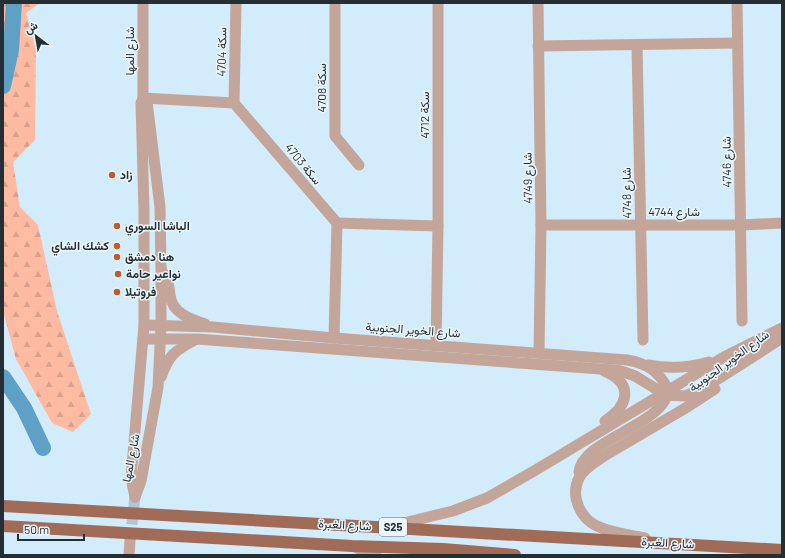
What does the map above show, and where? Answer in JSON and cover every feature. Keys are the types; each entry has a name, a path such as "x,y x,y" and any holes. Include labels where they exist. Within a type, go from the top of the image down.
{"main road":[{"name":"شارع الغبرة","path":"3,506 667,542 782,550"},
{"name":"شارع الغبرة","path":"3,526 352,546 443,549 515,555"}],"street":[{"name":"شارع المها","path":"143,3 143,98 141,103 144,210 144,325 131,478 136,497 141,481 158,387 161,326 160,207 148,103 143,98"},
{"name":"سكة 4704","path":"234,102 236,3"},
{"name":"سكة 4708","path":"336,3 335,136 359,165"},
{"name":"سكة 4712","path":"436,345 438,226 438,3"},
{"name":"4749 شارع","path":"538,3 541,225 539,353"},
{"name":"4746 شارع","path":"737,3 742,321"},
{"path":"538,46 737,43"},
{"name":"4748 شارع","path":"636,45 641,224 642,340"},
{"path":"143,98 234,102"},
{"name":"4703 سكة","path":"234,102 336,223"},
{"path":"334,338 336,223 438,226"},
{"name":"4744 شارع","path":"541,225 741,225 782,223"},
{"path":"161,271 167,279 172,303 177,312 197,322 213,327"},
{"name":"شارع الخوير الجنوبية","path":"144,325 213,327 334,338 620,359 643,364 658,374 663,380 666,393"},
{"name":"شارع الخوير الجنوبية","path":"385,527 453,511 471,505 502,490 724,357 782,328"},
{"path":"667,542 607,530 590,522 580,510 575,494 582,464 590,455 614,437 650,417 661,407 666,393 685,396 701,389 782,338"},
{"name":"شارع الخوير الجنوبية","path":"579,477 585,470 604,456 671,417 749,366 782,338"},
{"name":"شارع الخوير الجنوبية","path":"143,339 198,339 621,371 635,376 666,393"},
{"path":"158,387 168,359 180,348 198,339"},
{"path":"643,364 670,368 684,367 711,362 724,357"},
{"path":"534,471 547,459 613,416 620,408 625,399 625,391 621,382 606,371 596,369"},
{"path":"129,555 130,541"},
{"path":"352,546 376,555"},
{"path":"429,555 443,549"}],"green space":[{"path":"3,3 40,3 26,13 36,49 35,140 13,162 20,207 38,225 57,311 91,414 73,432 52,423 16,359 3,311"}],"waterway":[{"path":"3,86 11,50 14,3"},
{"path":"3,377 24,408 43,448"}],"tunnel":[{"path":"130,541 135,497"}],"place":[{"name":"زاد","path":"112,175"},
{"name":"الباشا السوري","path":"117,226"},
{"name":"كشك الشاي","path":"117,246"},
{"name":"هنا دمشق","path":"117,257"},
{"name":"نواعير حامة","path":"118,274"},
{"name":"فروتيلا","path":"117,292"}]}
